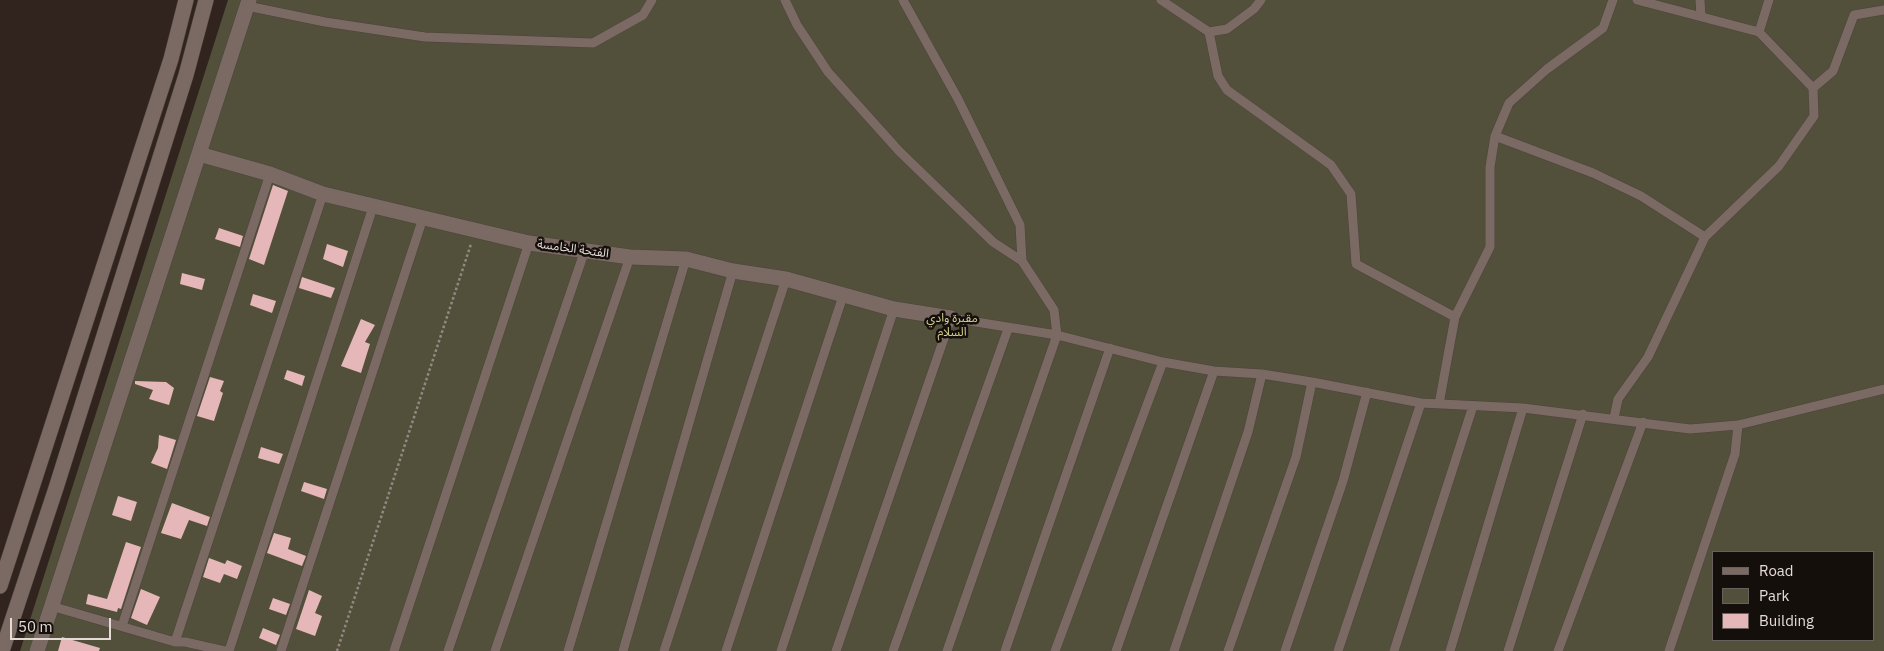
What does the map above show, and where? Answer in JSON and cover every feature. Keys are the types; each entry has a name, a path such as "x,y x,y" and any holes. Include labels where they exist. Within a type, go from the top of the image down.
{"street":[{"path":"0,586 171,59 186,0"},
{"path":"2,651 183,84 206,0"},
{"path":"37,651 248,3"},
{"name":"الفتحة الخامسة","path":"199,154 270,174 324,194 529,243 630,257 686,259 733,271 786,279 894,310 951,318"}],"lane":[{"path":"248,3 325,22 425,37 593,43 643,15 652,0"},
{"path":"786,0 797,25 828,72 899,151 993,242 1022,261 1054,310 1057,335 948,651"},
{"path":"903,0 958,99 1020,225 1022,261"},
{"path":"1161,0 1209,32 1227,29 1254,9 1261,0"},
{"path":"1439,404 1456,317 1490,247 1490,167 1494,136 1509,103 1547,69 1603,28 1613,0"},
{"path":"1614,418 1618,399 1648,357 1705,237 1779,166 1814,116 1813,88 1759,32 1637,0"},
{"path":"1700,0 1700,16"},
{"path":"1759,32 1769,0"},
{"path":"1813,88 1833,71 1854,15 1884,10"},
{"path":"1209,32 1218,76 1227,90 1254,112 1332,165 1351,194 1356,264 1456,317"},
{"path":"1494,136 1593,173 1641,196 1705,237"},
{"path":"122,626 270,174"},
{"path":"175,642 324,194"},
{"path":"51,606 185,646 227,651 373,207"},
{"path":"281,651 423,218"},
{"path":"394,651 529,243"},
{"path":"448,651 585,250"},
{"path":"495,651 630,257"},
{"path":"568,651 686,259"},
{"path":"623,651 733,271"},
{"path":"664,651 786,279"},
{"path":"726,651 843,296"},
{"path":"781,651 894,310"},
{"path":"836,651 951,318 1008,329 1057,335 1163,362 1214,371 1262,374 1312,382 1421,404 1523,408 1583,414 1690,429 1738,425 1884,389"},
{"path":"893,651 1008,329"},
{"path":"1005,651 1110,348"},
{"path":"1055,651 1163,362"},
{"path":"1116,651 1214,371"},
{"path":"1174,651 1248,432 1262,374"},
{"path":"1228,651 1296,457 1312,382"},
{"path":"1285,651 1344,481 1367,392"},
{"path":"1338,651 1421,404"},
{"path":"1394,651 1473,406"},
{"path":"1450,651 1523,408"},
{"path":"1508,651 1583,414"},
{"path":"1558,651 1643,422"},
{"path":"1669,651 1735,454 1738,425"}],"path":[{"path":"337,651 476,230"}],"green space":[{"name":"مقبرة وادي السلام","path":"228,0 1884,0 1884,651 20,651"}],"building":[{"path":"273,185 288,191 264,265 249,259"},
{"path":"219,228 243,236 240,247 215,239"},
{"path":"327,244 348,251 343,267 323,259"},
{"path":"182,273 205,279 202,290 180,284"},
{"path":"302,277 335,288 331,298 299,288"},
{"path":"253,294 276,301 272,313 250,305"},
{"path":"361,319 375,325 365,342 370,344 361,373 341,366"},
{"path":"287,370 305,376 302,386 284,379"},
{"path":"210,377 224,381 220,391 223,393 214,421 197,416"},
{"path":"135,381 166,382 174,388 169,405 149,399 153,390 135,384"},
{"path":"159,435 176,440 167,469 151,463 158,448"},
{"path":"261,447 283,454 279,464 258,458"},
{"path":"304,482 327,489 324,499 301,491"},
{"path":"118,496 137,502 131,521 112,515"},
{"path":"172,503 210,517 207,526 189,520 181,539 161,533"},
{"path":"274,533 291,538 288,549 306,556 302,566 267,553"},
{"path":"126,542 141,547 121,609 118,608 117,612 86,604 88,594 107,599"},
{"path":"209,558 225,564 227,560 242,566 237,579 224,574 220,583 203,577"},
{"path":"141,589 160,597 147,625 131,618"},
{"path":"309,590 322,596 315,613 322,616 315,636 296,629"},
{"path":"273,598 290,604 286,615 269,609"},
{"path":"263,628 280,635 276,645 259,638"},
{"path":"62,637 100,648 99,651 58,651"}]}
